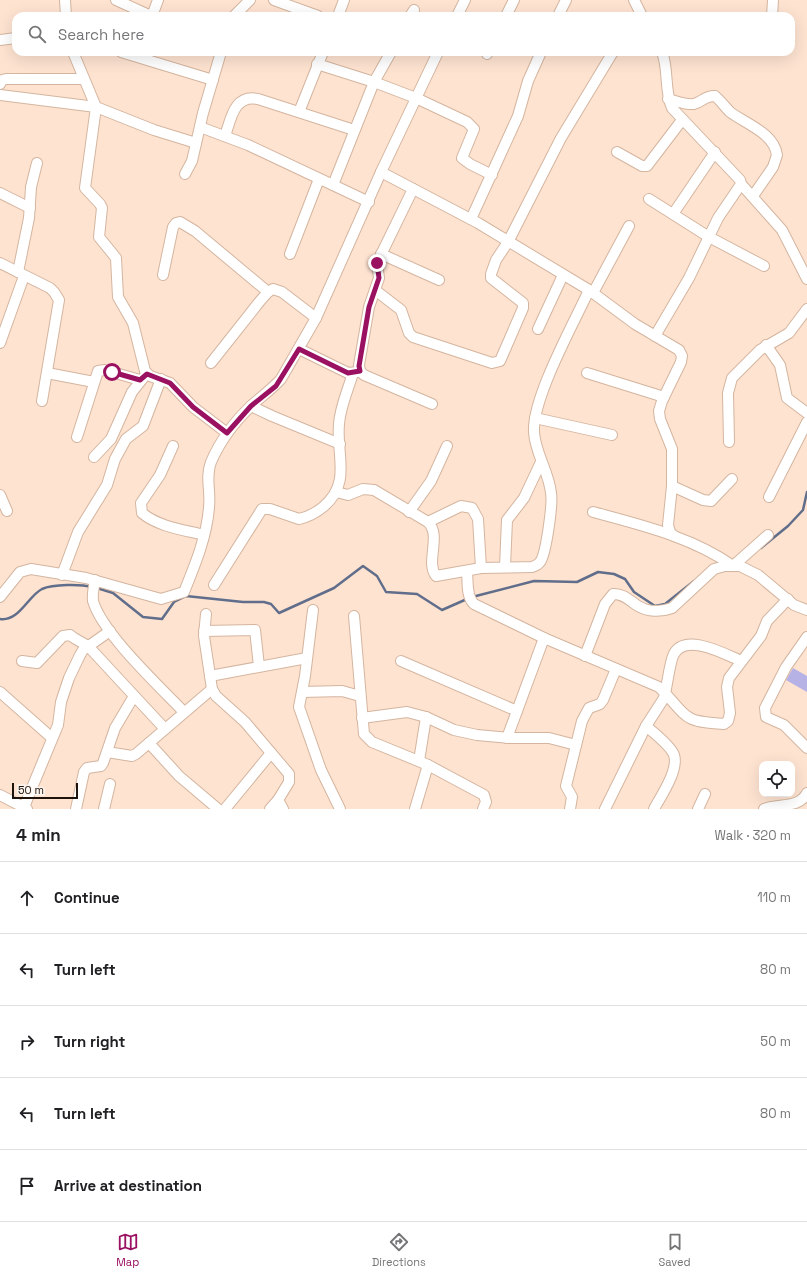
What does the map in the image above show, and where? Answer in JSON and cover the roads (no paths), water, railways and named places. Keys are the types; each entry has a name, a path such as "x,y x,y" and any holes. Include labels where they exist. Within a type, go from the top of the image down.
{"street":[{"path":"65,0 66,12"},
{"path":"116,0 143,12"},
{"path":"154,12 158,0"},
{"path":"238,12 250,0"},
{"path":"274,0 307,12"},
{"path":"340,12 344,0"},
{"path":"459,12 465,0"},
{"path":"508,12 514,0"},
{"path":"560,12 566,0"},
{"path":"772,12 773,0"},
{"path":"0,40 12,38"},
{"path":"75,56 96,107 85,188 102,208 99,237 116,258 118,297 133,323 144,377"},
{"path":"134,56 212,80"},
{"path":"185,174 192,161 212,80 220,56"},
{"path":"299,112 320,56"},
{"path":"333,185 374,82 389,56"},
{"path":"0,597 20,572 25,569 121,586 153,598 161,599 181,594 186,586 204,535 210,505 208,472 227,433 251,406 276,386 316,318 369,202 381,172 436,56"},
{"path":"471,219 518,116 528,81 539,56"},
{"path":"375,290 401,310 410,333 413,336 492,363 497,363 503,356 523,308 523,303 520,299 491,278 493,267 508,242 561,138 611,56"},
{"path":"664,56 668,99 672,108 682,120 715,152 782,230 807,278"},
{"path":"317,64 374,82 416,98 467,122 474,129 462,158 470,164 492,175"},
{"path":"0,84 2,80 6,79 84,79"},
{"path":"0,95 96,107 154,130 196,143"},
{"path":"668,99 684,103 698,102 708,96 715,96 730,111 766,137 777,152 771,170 753,196"},
{"path":"225,136 236,108 241,100 246,98 258,99 354,130"},
{"path":"617,152 642,166 646,166 682,120"},
{"path":"200,127 248,145 369,202"},
{"path":"673,214 715,152"},
{"path":"0,343 21,274 30,208 31,187 37,163"},
{"path":"381,172 471,219 591,292 634,324 673,345 682,356 682,362 664,396 659,411 660,419 672,449 672,486 668,525 670,532 674,536"},
{"path":"290,254 319,179"},
{"path":"655,336 689,278 718,218 741,184"},
{"path":"214,585 262,509 270,509 291,518 304,518 320,510 331,500 336,492 342,472 339,423 359,366 369,307 379,278 377,263 413,189"},
{"path":"0,193 30,208"},
{"path":"648,199 709,237 764,266"},
{"path":"163,275 173,227 176,223 180,222 195,232 268,292"},
{"path":"336,492 348,495 363,489 374,490 428,522 432,529 434,574 439,576 481,568 532,567 538,565 543,557 552,503 551,493 534,433 535,418 551,371 591,292 629,226"},
{"path":"381,254 439,280"},
{"path":"0,263 50,288 59,300 42,401"},
{"path":"538,329 563,275"},
{"path":"211,363 268,292 278,289 316,318"},
{"path":"728,442 730,384 735,374 766,345 789,333 807,309"},
{"path":"766,345 780,365 787,398 807,413"},
{"path":"299,349 344,372 356,372 432,404"},
{"path":"77,437 94,382 98,371 101,369 161,379 170,383 193,407 227,433"},
{"path":"47,373 94,382"},
{"path":"587,373 664,396"},
{"path":"94,457 111,439 132,392 144,377"},
{"path":"62,575 78,532 107,486 115,459 126,439 143,426 161,379"},
{"path":"251,406 340,444"},
{"path":"535,418 612,435"},
{"path":"768,497 807,422"},
{"path":"172,446 160,475 141,503 142,513 155,521 204,535"},
{"path":"409,512 431,481 447,446"},
{"path":"505,568 507,520 524,498 541,462"},
{"path":"672,486 711,502 732,479"},
{"path":"0,495 7,511"},
{"path":"428,522 461,506 475,510 478,519 481,568"},
{"path":"593,512 635,523 674,536 713,552 733,566"},
{"path":"733,566 768,535"},
{"path":"585,656 606,604 613,594 618,593 639,607 663,611 672,608 714,570 725,566 740,566 758,575 794,605 807,610"},
{"path":"467,571 470,597 492,614 585,656 659,687 687,718 701,722 724,724 730,718 727,687 729,678 761,636 767,621 788,599"},
{"path":"95,582 92,596 95,606 110,631 122,646 184,712"},
{"path":"313,610 299,708 321,770 340,809"},
{"path":"206,614 204,631 212,689 216,696 245,722 290,777 278,800 270,809"},
{"path":"354,616 362,718 364,734 367,739 428,765 484,795 486,802 483,809"},
{"path":"204,631 255,630 259,666"},
{"path":"0,795 26,808 58,725 61,702 69,678 80,655 88,646 110,631"},
{"path":"22,661 38,663 58,641 66,635 74,638 88,646 165,729"},
{"path":"807,637 803,650 786,667 765,708 764,713 766,717 790,730 807,748"},
{"path":"507,738 544,638"},
{"path":"605,809 646,726 664,698 673,656 677,649 692,644 713,649 741,661"},
{"path":"210,676 307,658"},
{"path":"401,661 517,711"},
{"path":"570,809 572,797 566,786 584,714 589,708 600,704 603,700 616,669"},
{"path":"107,752 132,756 212,689"},
{"path":"302,692 342,691 360,696"},
{"path":"0,693 52,738"},
{"path":"76,809 84,772 88,768 101,766 115,728 134,696"},
{"path":"362,718 406,712 426,717 454,730 477,735 507,738 549,738 576,745"},
{"path":"419,761 426,717"},
{"path":"646,726 671,750 674,756 670,778 654,809"},
{"path":"149,743 179,776 218,809"},
{"path":"225,809 271,753"},
{"path":"415,809 428,765"},
{"path":"104,809 110,784"},
{"path":"764,809 769,807 791,805 801,800 807,793"},
{"path":"698,809 705,794"},
{"path":"278,800 283,809"}],"waterway":[{"path":"761,548 788,526 803,510 807,492"},
{"path":"97,588 113,593 143,617 162,619 174,602 186,596 243,602 264,602 271,604 279,613 334,588 363,566 377,576 386,592 417,594 442,610 467,599"},
{"path":"472,597 534,581 577,582 598,572 614,574 625,579 634,592 655,606 665,604 694,581"},
{"path":"0,619 13,617 37,592 47,587 67,585 92,587"}]}
